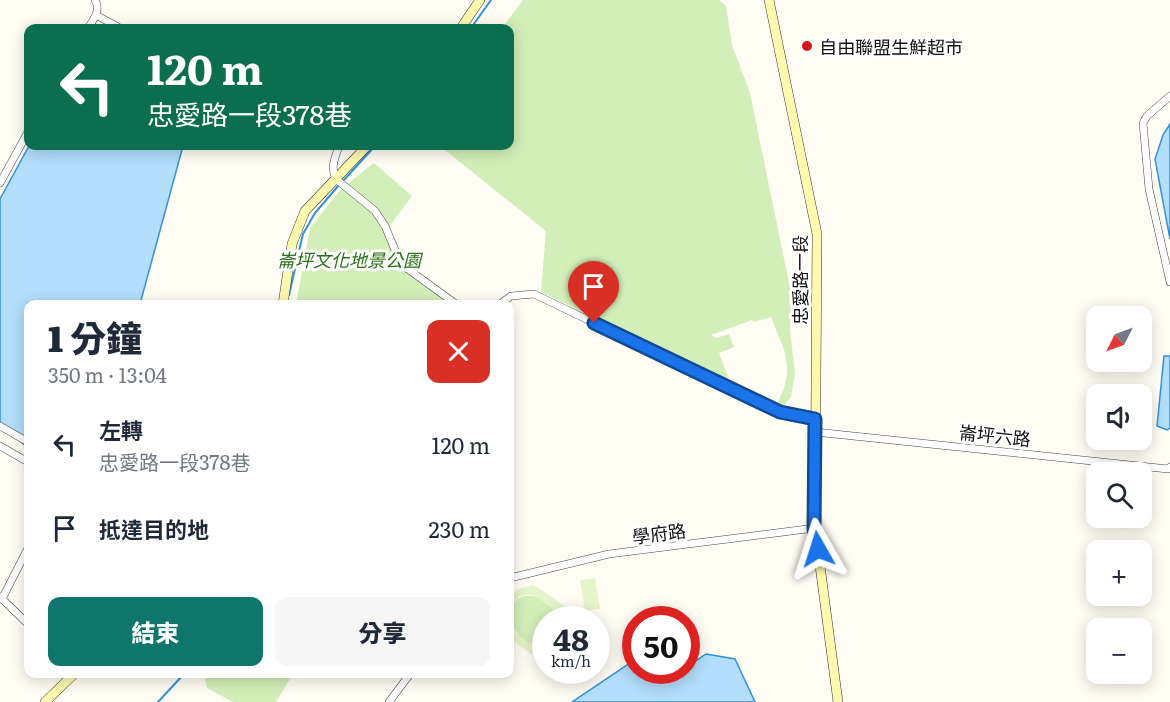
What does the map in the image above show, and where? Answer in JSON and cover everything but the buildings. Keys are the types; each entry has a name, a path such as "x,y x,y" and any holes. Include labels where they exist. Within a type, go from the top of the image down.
{"main road":[{"path":"464,24 480,0"},
{"name":"忠愛路一段","path":"769,0 818,234 814,528 838,702"},
{"path":"283,300 292,244 306,212 339,182 364,150"},
{"path":"45,702 69,678"}],"street":[{"path":"90,24 98,7 95,0"},
{"path":"96,15 113,24"},
{"path":"1170,96 1147,116 1143,123 1149,189 1170,282"},
{"path":"0,183 24,139"},
{"path":"338,150 333,172 339,182 375,212 385,226 401,264 450,300"},
{"path":"506,300 511,296 534,294 780,412 815,419"},
{"path":"0,426 24,440"},
{"name":"崙坪六路","path":"815,432 1168,469 1170,467"},
{"path":"0,446 24,460"},
{"name":"學府路","path":"514,577 609,554 814,528"},
{"path":"24,555 1,598 24,620"},
{"path":"389,702 407,678"}],"green space":[{"path":"523,0 719,0 726,6 732,45 750,93 791,293 790,330 795,374 791,397 783,407 777,404 786,380 786,360 771,317 754,322 752,320 711,335 716,338 729,334 734,347 719,353 730,382 541,292 546,231 445,150 514,150 514,24 505,24"},
{"name":"崙坪文化地景公園","path":"374,163 412,196 385,232 398,266 446,300 297,300 310,228 341,189"},
{"path":"595,578 600,606 584,606 580,580"},
{"path":"532,585 565,606 549,606 540,599 524,595 514,603 514,592"},
{"path":"524,596 536,596 550,606 532,606 532,645 514,629 514,603"},
{"path":"514,632 532,645 532,654 514,642"},
{"path":"205,678 291,678 276,702 233,702 207,688"}],"water":[{"path":"1170,124 1170,239 1155,159 1163,135"},
{"path":"27,150 182,150 141,300 24,300 24,444 0,423 0,199"},
{"path":"1164,356 1170,356 1170,428 1167,430 1157,426"},
{"path":"706,654 735,659 755,702 572,702 599,684 610,684 610,676 622,668 622,684 700,684 700,658"}],"waterway":[{"path":"474,24 491,0"},
{"path":"343,181 371,150"},
{"path":"289,295 303,234 315,213 339,185"},
{"path":"158,702 180,678"}],"place":[{"name":"自由聯盟生鮮超市","path":"807,46"}],"route":[{"path":"594,323 780,412 815,419 814,528 818,549"}]}
